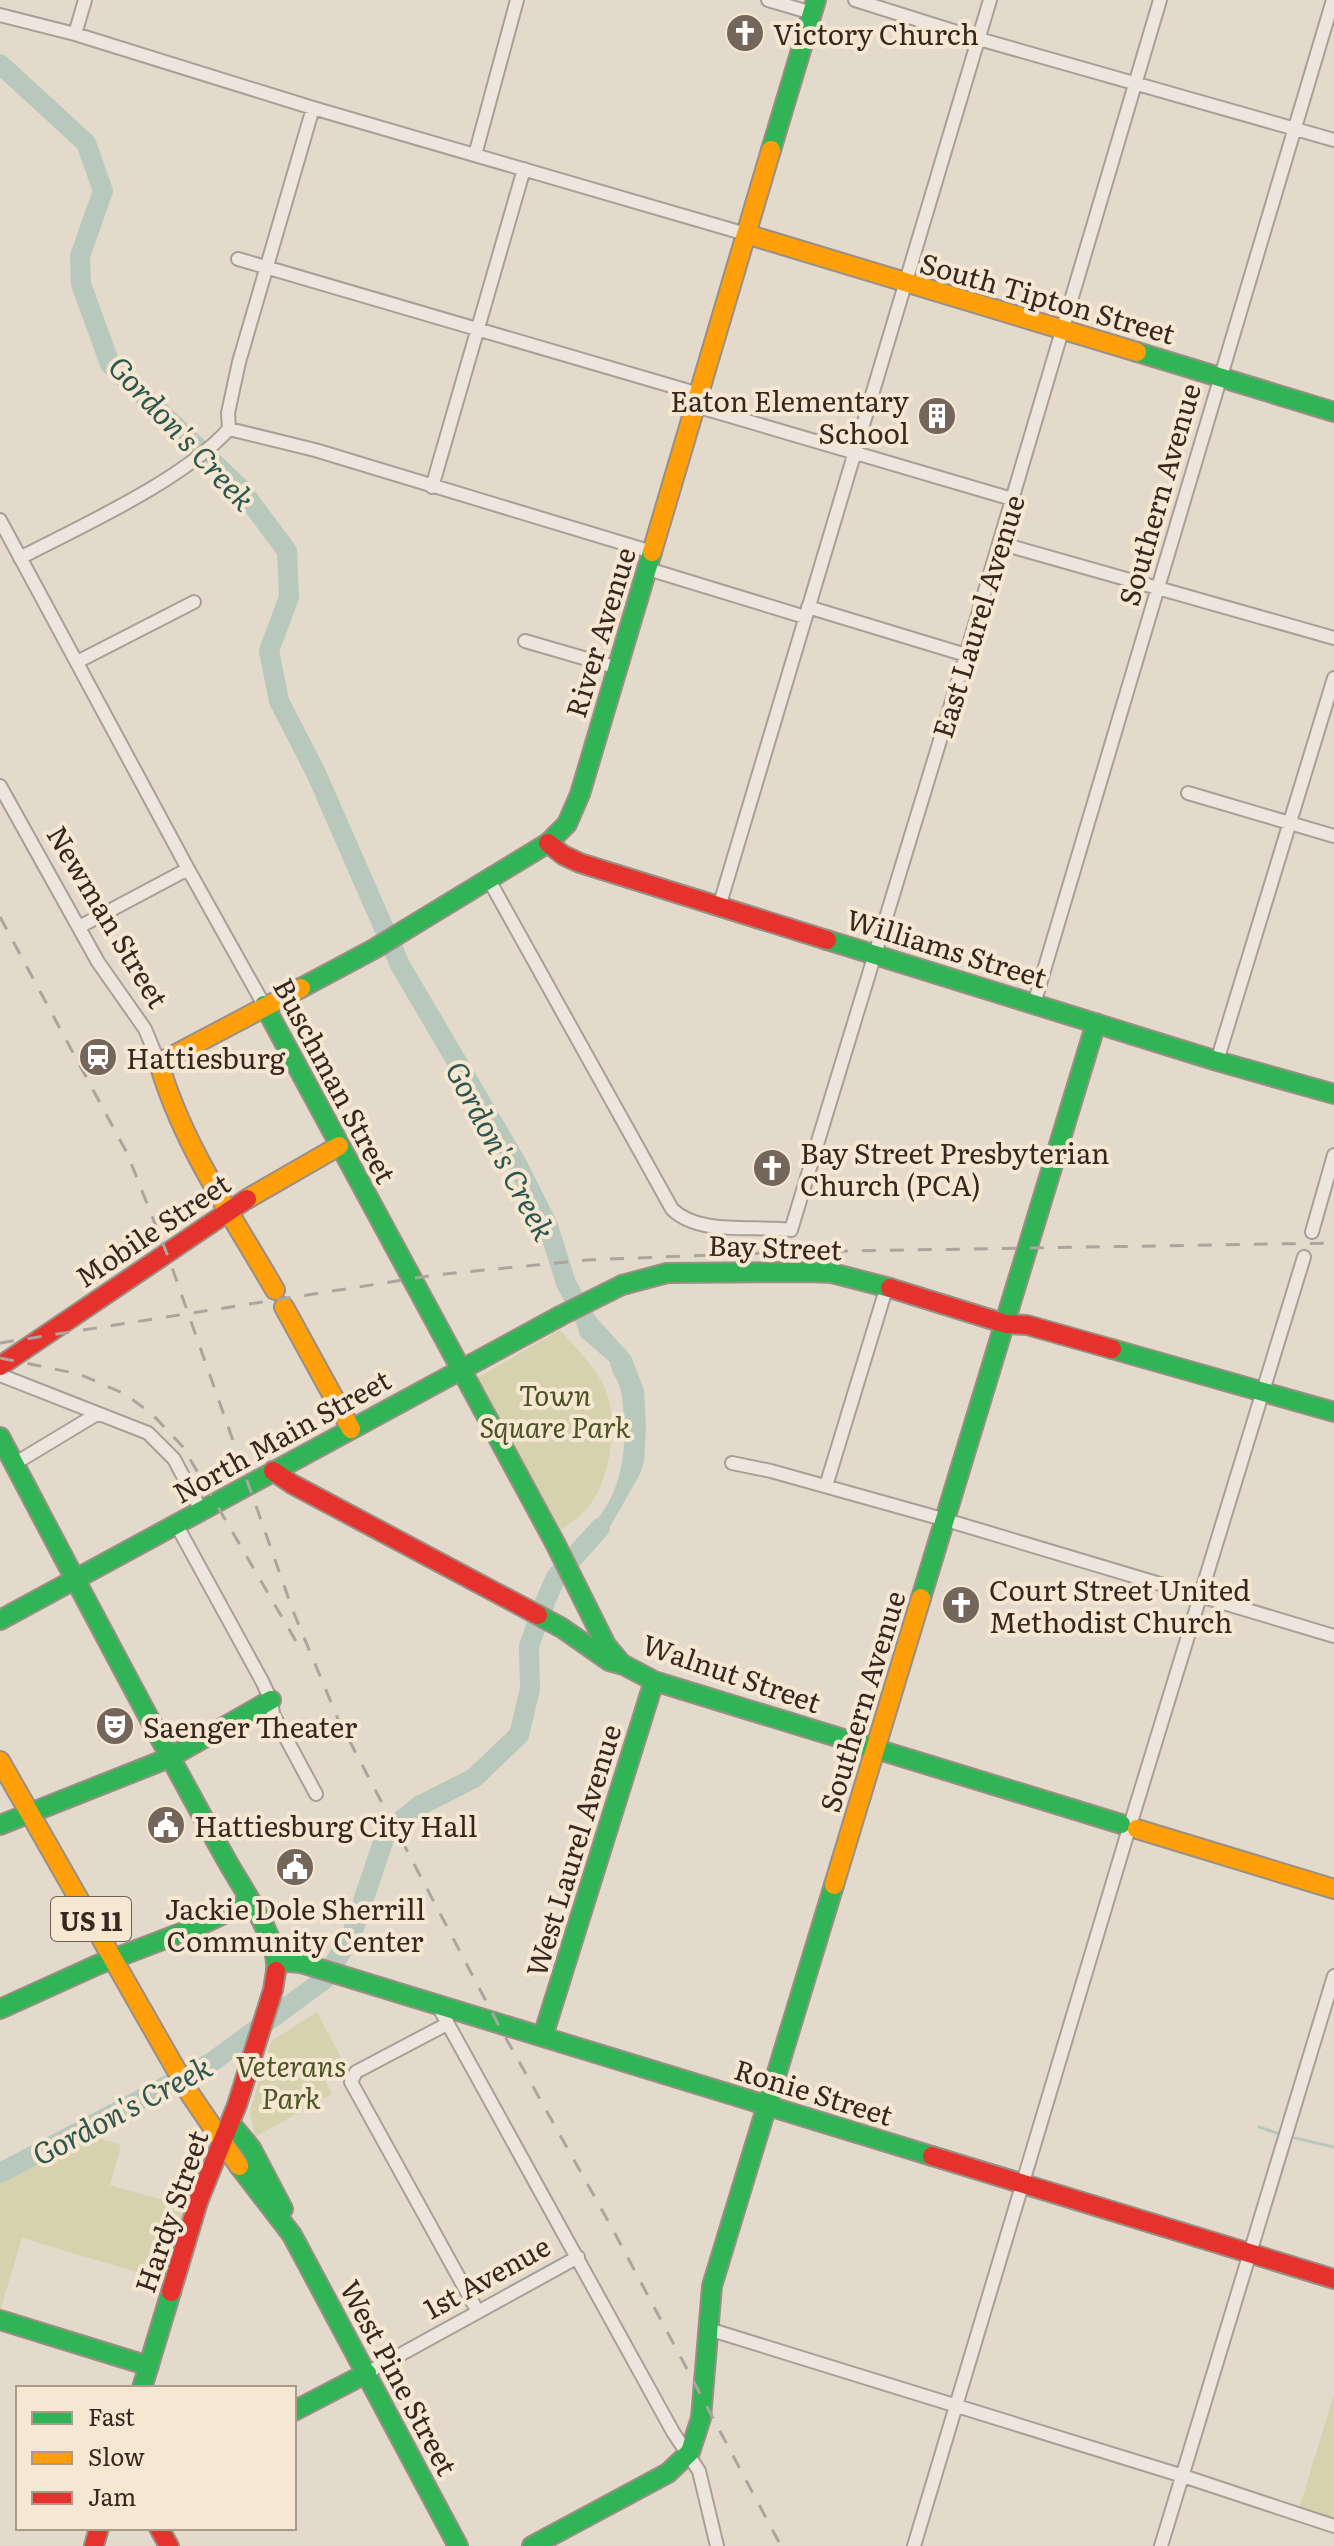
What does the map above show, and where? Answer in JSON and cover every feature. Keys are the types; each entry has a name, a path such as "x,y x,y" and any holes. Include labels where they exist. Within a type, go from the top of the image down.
{"main road":[{"name":"River Avenue","path":"159,1063 374,949 548,843 563,829 574,809 618,668 814,6"},
{"name":"South Tipton Street","path":"746,234 1334,412"},
{"name":"Williams Street","path":"548,843 580,863 1217,1061 1334,1094"},
{"name":"Buschman Street","path":"264,1005 555,1543 606,1645 624,1665"},
{"name":"Southern Avenue","path":"689,2453 698,2430 712,2286 1096,1023"},
{"name":"Newman Street","path":"159,1063 173,1110 275,1290"},
{"name":"Mobile Street","path":"0,1366 227,1210 339,1146"},
{"name":"Bay Street","path":"589,1301 638,1279 681,1271 832,1273 887,1286 1006,1324 1024,1336 1261,1397 1334,1412"},
{"name":"North Main Street","path":"0,1620 589,1301"},
{"path":"284,1307 351,1429"},
{"name":"Bay Street","path":"1261,1397 1334,1425"},
{"path":"0,1437 169,1758 271,1943 277,1961"},
{"name":"Walnut Street","path":"273,1471 304,1491 557,1625 609,1661 624,1665 654,1681 1334,1889"},
{"path":"557,1625 581,1629 594,1621"},
{"name":"West Laurel Avenue","path":"543,2036 654,1681"},
{"path":"0,1825 169,1758 271,1700"},
{"name":"West Pine Street","path":"0,1761 194,2100 222,2143 292,2235 458,2546"},
{"path":"0,2009 249,1902"},
{"name":"Ronie Street","path":"277,1961 301,1963 1334,2279"},
{"name":"Hardy Street","path":"143,2386 198,2202 239,2100 273,1990 277,1961"},
{"path":"194,2100 207,2111 221,2111 239,2100"},
{"path":"194,2100 204,2144 205,2183"},
{"name":"West Pine Street","path":"231,2124 260,2163 282,2205 292,2235"},
{"path":"198,2202 207,2190 224,2179 239,2177 254,2185"},
{"path":"0,2320 149,2366"},
{"name":"1st Avenue","path":"296,2410 367,2373"},
{"path":"532,2546 658,2479 689,2453"}],"street":[{"path":"75,34 85,0"},
{"path":"475,155 517,0"},
{"path":"768,0 814,6"},
{"path":"855,0 979,39 1334,140"},
{"path":"719,907 990,0"},
{"name":"East Laurel Avenue","path":"489,880 672,1209 685,1220 701,1226 791,1230 1160,0"},
{"name":"Southern Avenue","path":"1034,1004 1333,0"},
{"path":"0,15 75,34 313,108 746,234"},
{"path":"20,558 99,517 177,471 226,433 239,362 313,108"},
{"path":"432,487 524,169"},
{"path":"238,259 479,330 854,453 1012,499"},
{"path":"226,433 315,450 806,612 966,655"},
{"name":"Buschman Street","path":"0,520 264,1005"},
{"path":"999,543 1334,638"},
{"path":"77,662 194,602"},
{"path":"525,641 618,668"},
{"path":"1217,1061 1334,678"},
{"name":"Newman Street","path":"0,786 111,983 145,1029 159,1063"},
{"path":"1188,793 1334,836"},
{"path":"79,927 188,869"},
{"path":"1312,1232 1334,1155"},
{"path":"914,2546 1129,1827 1304,1257"},
{"path":"826,1486 887,1286"},
{"path":"0,1375 144,1431 156,1439 174,1459 201,1510"},
{"path":"14,1464 97,1414"},
{"path":"732,1463 946,1520 1334,1636"},
{"path":"176,1524 214,1589 271,1700 273,1714 316,1794"},
{"path":"1161,2546 1334,1976"},
{"path":"438,2006 673,2432 689,2453 700,2476 717,2546"},
{"path":"447,2024 356,2072 351,2082 478,2312"},
{"name":"1st Avenue","path":"367,2373 578,2257"},
{"path":"706,2331 718,2332 956,2405 1334,2526"}],"green space":[{"name":"Town Square Park","path":"560,1330 600,1378 608,1396 612,1422 607,1467 597,1494 584,1512 561,1530 477,1378"},
{"name":"Veterans Park","path":"317,2012 345,2065 323,2077 332,2094 255,2137 250,2111 271,2041"},
{"path":"77,2132 121,2145 110,2185 196,2209 173,2283 22,2238 0,2311 0,2173"},
{"path":"1334,2394 1334,2520 1299,2509"}],"shaded area":[{"path":"592,1313 631,1356 644,1390 646,1428 644,1462 640,1474 611,1525 586,1553 576,1539 605,1509 614,1491 620,1472 625,1432 621,1391 610,1362 580,1336 576,1322"}],"waterway":[{"name":"Gordon's Creek","path":"0,64 86,143 103,191 80,256 81,284 110,364 240,488 287,551 289,597 269,651 279,701 316,773 400,965 517,1164 548,1226 566,1283 591,1330 600,1337"},
{"name":"Gordon's Creek","path":"0,2173 212,2062 325,1979 352,1934 386,1833 419,1806 474,1778 519,1735 530,1689 529,1646 545,1602 556,1577 600,1528"},
{"path":"1259,2127 1277,2133"},
{"path":"1295,2138 1334,2147"}],"railway":[{"path":"0,917 127,1153 169,1259 293,1611 338,1719 498,2024 612,2228 781,2546"},
{"path":"0,1343 435,1275 587,1260 787,1252 1334,1243"},
{"path":"0,1358 79,1374 125,1394 152,1414 183,1447 297,1643"}],"traffic: fast":[{"path":"771,150 816,0"},
{"path":"1137,352 1334,412"},
{"path":"301,988 374,949 548,843 567,824 580,794 652,552"},
{"path":"827,940 1217,1061 1334,1094"},
{"path":"264,1005 555,1543 606,1645 621,1663"},
{"path":"921,1598 1096,1023"},
{"path":"0,1620 622,1285 667,1273 809,1272 832,1273 890,1288"},
{"path":"1112,1349 1334,1412"},
{"path":"0,1437 169,1756 259,1915 272,1945 276,1971"},
{"path":"538,1615 609,1661 624,1665 654,1681 1121,1824"},
{"path":"543,2036 654,1681"},
{"path":"0,1825 169,1758 271,1700"},
{"path":"532,2546 668,2473 690,2452 701,2418 712,2286 834,1885"},
{"path":"0,2009 249,1902"},
{"path":"277,1961 301,1963 932,2156"},
{"path":"231,2124 251,2148 283,2209"},
{"path":"239,2166 292,2235 458,2546"},
{"path":"143,2386 171,2292"},
{"path":"0,2320 149,2366"},
{"path":"296,2410 367,2373"}],"traffic: slow":[{"path":"652,552 771,150"},
{"path":"746,234 1137,352"},
{"path":"275,1290 195,1151 159,1063 301,988"},
{"path":"247,1199 339,1146"},
{"path":"284,1307 351,1429"},
{"path":"834,1885 921,1598"},
{"path":"0,1761 190,2094 239,2166"},
{"path":"1137,1829 1334,1889"}],"traffic: jam":[{"path":"548,843 580,863 827,940"},
{"path":"0,1366 247,1199"},
{"path":"890,1288 1006,1324 1027,1325 1112,1349"},
{"path":"273,1471 538,1615"},
{"path":"171,2292 198,2202 237,2105 273,1990 276,1971"},
{"path":"932,2156 1334,2279"},
{"path":"94,2546 98,2530"},
{"path":"160,2530 169,2546"}],"place":[{"name":"Victory Church","path":"745,33"},
{"name":"Eaton Elementary School","path":"937,416"},
{"name":"Hattiesburg","path":"98,1057"},
{"name":"Bay Street Presbyterian Church (PCA)","path":"772,1168"},
{"name":"Court Street United Methodist Church","path":"961,1605"},
{"name":"Saenger Theater","path":"115,1726"},
{"name":"Hattiesburg City Hall","path":"166,1825"},
{"name":"Jackie Dole Sherrill Community Center","path":"295,1867"}]}
